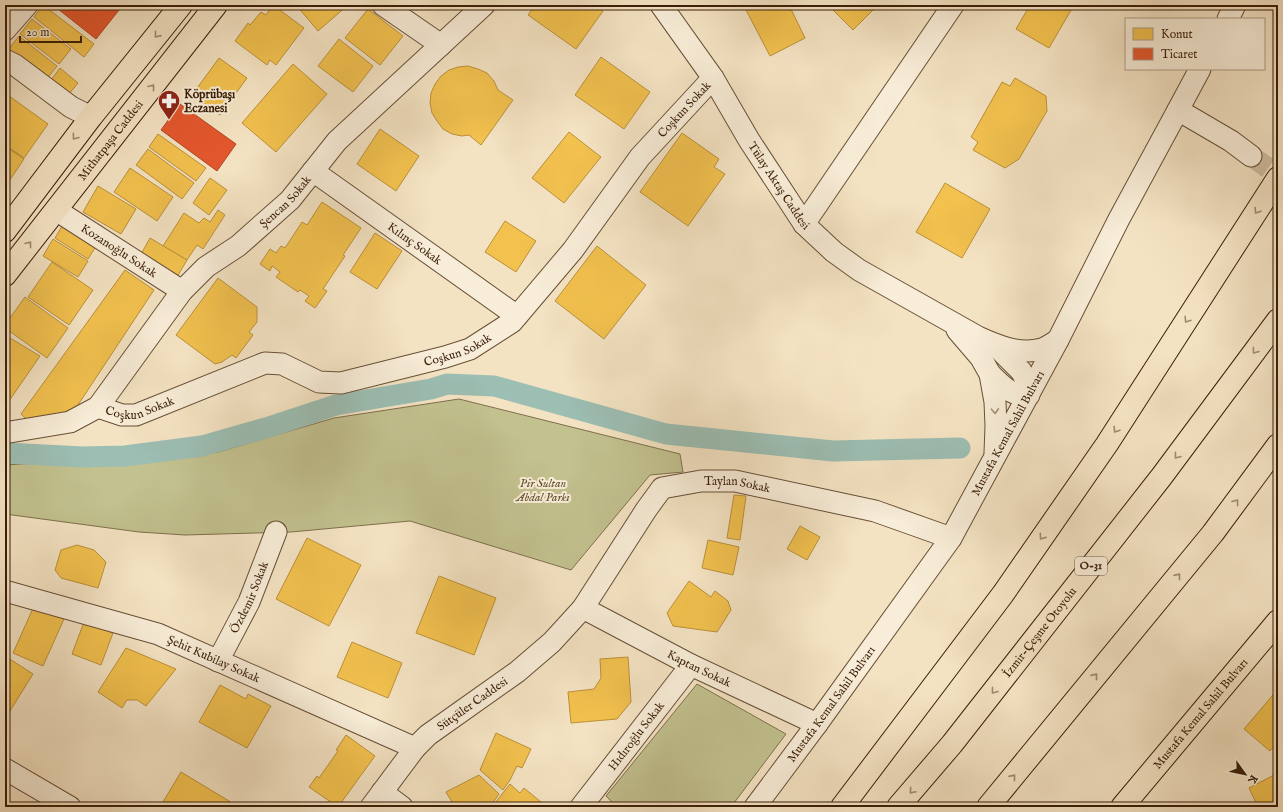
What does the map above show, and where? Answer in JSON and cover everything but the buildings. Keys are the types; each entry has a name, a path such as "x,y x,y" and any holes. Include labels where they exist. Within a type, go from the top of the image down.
{"main road":[{"path":"5,231 90,116 181,5"},
{"name":"Mithatpaşa Caddesi","path":"5,275 216,5"},
{"path":"842,807 1003,594 1107,444 1278,178"},
{"name":"İzmir-Çeşme Otoyolu","path":"898,807 952,744 1157,483 1278,320"},
{"path":"988,807 1212,533 1278,445"},
{"name":"Mustafa Kemal Sahil Bulvarı","path":"1122,807 1278,621"}],"street":[{"path":"5,30 27,5"},
{"path":"383,5 441,45"},
{"name":"Şencan Sokak","path":"98,407 182,290 206,267 238,246 290,200 337,141 484,5"},
{"name":"Tülay Aktaş Caddesi","path":"661,5 713,78 749,140 804,224 834,252 859,270 978,337 995,344 1015,351 1032,350 1042,348 1058,340"},
{"path":"804,224 953,5"},
{"path":"1229,18 1236,5"},
{"path":"5,60 15,65 71,107 90,116"},
{"name":"Mustafa Kemal Sahil Bulvarı","path":"755,807 818,724 951,538 1058,340 1119,219 1199,70"},
{"name":"Coşkun Sokak","path":"98,407 122,415 136,415 265,363 282,364 319,382 341,383 445,357 470,349 512,322 573,250 640,157 713,78"},
{"path":"1178,110 1231,141 1251,156"},
{"name":"Kılınç Sokak","path":"313,171 517,316"},
{"name":"Kozanoğlu Sokak","path":"56,210 182,290"},
{"path":"945,318 981,358 990,374 1010,392 1020,396 1028,395 1026,380 1021,371 995,344"},
{"path":"990,374 996,426 994,458"},
{"path":"10,432 70,422 98,407"},
{"name":"Taylan Sokak","path":"583,608 646,510 662,488 701,481 735,481 875,511 951,538"},
{"name":"Özdemir Sokak","path":"218,661 249,602 276,532"},
{"name":"Şehit Kubilay Sokak","path":"5,591 158,634 415,748"},
{"name":"Kaptan Sokak","path":"583,608 691,666 818,724"},
{"name":"Sütçüler Caddesi","path":"376,800 415,748 428,735 517,672 552,642 583,608"},
{"name":"Hıdıroğlu Sokak","path":"581,807 691,666"},
{"path":"7,775 70,807"},
{"path":"376,800 402,807"}],"green space":[{"name":"Pir Sultan Abdal Parkı","path":"459,399 680,454 683,472 650,475 571,570 410,521 291,532 185,535 139,532 5,514 5,465 218,452 334,418"},
{"path":"697,684 786,734 731,807 617,807 606,796"}],"waterway":[{"path":"5,453 83,457 125,456 202,446 269,427 336,405 431,389 447,384 494,386 666,434 833,451 960,448"}],"tunnel":[{"path":"1251,156 1278,175"}],"place":[{"name":"Köprübaşı Eczanesi","path":"169,120"}]}
